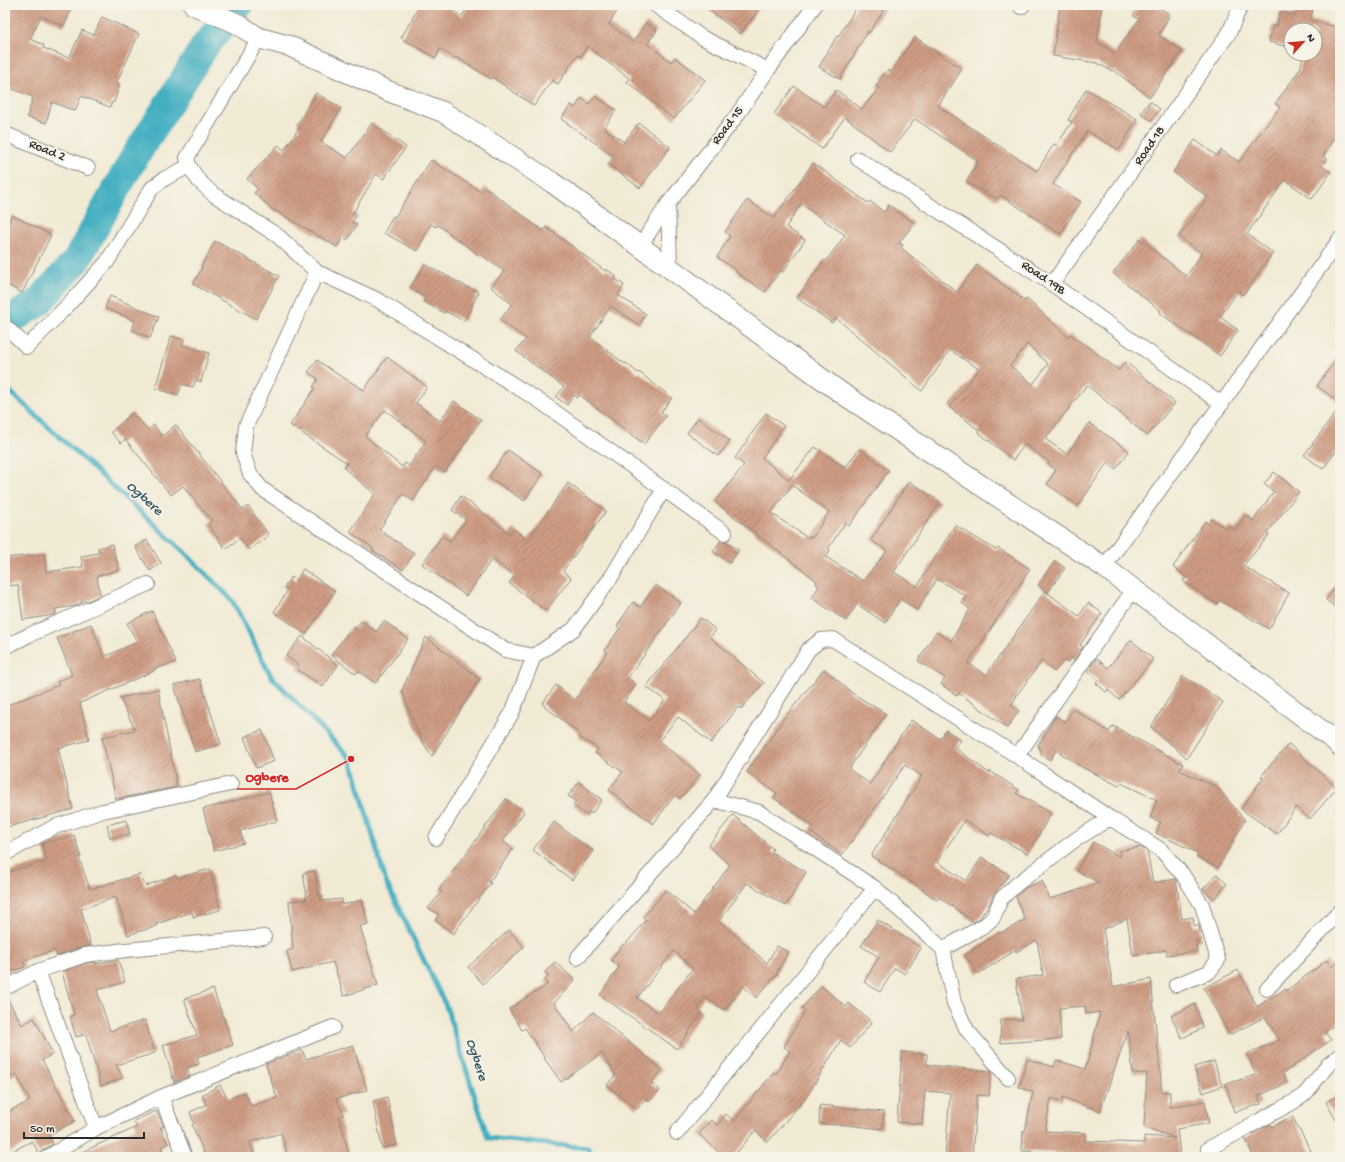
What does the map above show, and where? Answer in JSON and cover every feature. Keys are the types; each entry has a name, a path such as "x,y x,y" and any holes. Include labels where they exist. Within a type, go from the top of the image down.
{"street":[{"path":"655,5 702,38 768,70"},
{"name":"Road 15","path":"640,246 668,204 735,118 815,5"},
{"name":"Road 18","path":"1052,284 1229,33 1241,5"},
{"path":"202,9 236,23 252,34 289,46 388,90 443,112 553,183 840,392 1104,567 1340,746"},
{"path":"252,34 187,158 189,166 199,180 213,194 278,236 317,272 378,300 535,398 725,533"},
{"name":"Road 2","path":"5,134 88,168"},
{"name":"Road 19B","path":"858,159 1052,284 1222,404"},
{"path":"7,327 27,346 67,306 107,262 152,188 164,179 189,166"},
{"path":"668,204 670,268"},
{"path":"1104,567 1340,239"},
{"path":"317,272 246,426 243,453 250,474 262,490 505,650 534,656"},
{"path":"436,838 512,713 534,656 574,629 612,576 664,489"},
{"path":"5,647 29,635 148,584"},
{"path":"1017,756 1134,589"},
{"path":"578,958 714,800 809,649 821,640 833,639 857,653 1161,850 1183,875 1202,904 1218,960 1209,972 1176,985"},
{"path":"5,854 54,827 86,816 231,784"},
{"path":"714,800 759,812 875,888 943,949 954,1004 967,1030 1008,1078"},
{"path":"943,949 984,925 993,918 1001,899 1017,884 1075,840 1110,818"},
{"path":"677,1134 875,888"},
{"path":"1268,989 1340,911"},
{"path":"5,988 38,971 85,955 110,951 264,937"},
{"path":"38,971 96,1128"},
{"path":"48,1157 96,1128 161,1097 333,1027"},
{"path":"1208,1149 1305,1094 1328,1065 1340,1055"},
{"path":"161,1097 185,1157"}],"building":[{"path":"5,5 73,5 64,26 41,16 30,39 44,45 43,48 69,58 82,30 94,35 102,17 139,34 116,84 120,85 114,102 112,102 110,107 81,96 75,111 52,102 46,123 27,117 33,97 5,86"},
{"path":"420,5 443,5 462,16 469,5 621,5 609,24 633,42 646,23 657,30 647,44 671,62 675,57 705,80 674,119 627,82 630,79 587,46 581,57 577,55 558,84 552,80 534,106 492,77 491,79 456,57 455,58 440,49 436,58 401,38"},
{"path":"703,5 762,5 740,34"},
{"path":"858,5 887,5 869,33 868,31 840,79 819,67 837,36 838,37"},
{"path":"1060,5 1102,5 1097,42 1115,53 1139,19 1133,16 1139,5 1153,5 1170,14 1159,35 1182,51 1150,97 1113,70 1112,71 1097,63 1053,56"},
{"path":"1297,6 1313,10 1310,20 1318,22 1283,22 1283,46 1269,42 1273,25 1277,26 1280,12 1295,15"},
{"path":"1323,23 1340,28 1340,128 1323,156 1327,159 1322,166 1331,172 1312,199 1285,180 1247,234 1273,253 1243,295 1238,291 1220,317 1238,330 1220,356 1160,313 1161,311 1113,273 1140,239 1186,276 1202,254 1179,237 1208,197 1173,172 1195,140 1217,156 1221,150 1239,162 1280,107 1275,104 1300,69 1302,62 1323,62"},
{"path":"915,37 962,69 938,106 1037,171 1054,144 1057,145 1072,122 1068,120 1086,89 1137,119 1119,150 1087,131 1053,184 1081,202 1060,234 1000,195 997,199 966,182 978,161 915,119 890,152 845,117 822,149 774,114 794,86 824,107 836,90 862,109 879,88 876,86 888,70 891,72"},
{"path":"316,93 341,108 321,142 347,158 372,123 406,147 384,179 376,174 353,213 357,215 352,222 357,225 347,240 343,237 337,247 276,211 275,212 254,193 258,189 247,179 278,145 284,150 300,127 297,125"},
{"path":"595,96 616,110 604,128 624,142 639,123 670,147 640,188 608,164 614,156 561,119 571,105 575,108 581,98 589,104"},
{"path":"1150,101 1160,109 1151,120 1141,113"},
{"path":"431,160 481,192 485,187 543,231 546,227 605,271 606,269 616,276 615,279 624,285 618,295 646,314 639,325 611,306 590,337 672,398 661,412 666,416 644,444 580,395 577,398 574,395 567,405 556,397 564,387 516,351 526,339 500,320 512,304 491,287 504,271 438,225 436,227 431,224 417,251 384,233 393,216 395,217"},
{"path":"813,163 868,203 870,201 884,212 889,205 914,223 899,243 903,245 901,248 957,292 977,265 1025,301 1027,299 1068,337 1070,334 1119,370 1126,362 1175,403 1147,436 1087,385 1045,439 1067,454 1089,423 1129,451 1116,469 1107,463 1078,506 1047,484 1056,470 1048,464 1049,462 1025,444 1013,460 978,432 979,430 949,407 979,369 950,350 922,391 836,318 832,323 797,298 824,260 826,261 845,235 801,204 786,227 805,240 783,272 780,271 765,292 717,257 730,236 725,232 747,200 774,218","holes":["1027,344 1048,364 1033,384 1010,366"]},
{"path":"12,215 51,235 22,293 5,284 5,229"},
{"path":"215,241 279,276 256,319 193,284"},
{"path":"425,264 479,292 464,321 445,311 444,313 423,301 425,298 410,288"},
{"path":"110,296 159,317 150,338 132,330 135,321 105,308"},
{"path":"171,336 184,340 182,345 209,353 201,382 196,380 193,387 182,384 178,395 155,388"},
{"path":"1340,354 1340,403 1317,386"},
{"path":"387,357 427,387 416,403 440,421 454,401 481,420 445,472 436,466 413,501 403,494 379,530 414,553 403,570 372,550 373,548 350,532 375,494 344,468 347,463 290,425 315,388 313,387 318,379 308,372 317,360 364,390","holes":["385,410 426,441 409,466 405,463 402,467 365,436"]},
{"path":"1340,407 1340,446 1323,469 1304,455"},
{"path":"132,413 148,430 154,425 162,436 176,425 243,510 248,506 269,535 249,550 240,538 225,549 208,524 212,521 183,486 171,495 125,439 121,443 111,432"},
{"path":"766,413 784,426 762,458 789,480 815,447 845,468 859,449 889,470 849,526 845,523 828,549 830,550 826,557 863,581 887,551 871,540 909,481 940,502 894,572 917,587 955,525 996,550 998,548 1030,569 968,663 986,675 1045,591 1079,616 1088,603 1102,613 1080,645 1083,647 1074,660 1071,657 1068,662 1065,660 1054,672 1042,661 1011,705 1019,711 1007,728 959,693 957,696 941,684 945,678 918,661 936,632 951,641 970,609 962,603 966,596 937,579 917,610 900,599 885,623 857,604 846,621 812,598 819,586 816,584 817,581 715,502 744,465 735,458","holes":["792,485 829,512 812,538 809,536 808,538 771,513"]},
{"path":"698,418 730,441 718,456 687,433"},
{"path":"508,450 543,474 524,501 489,477"},
{"path":"1274,472 1299,492 1267,533 1269,535 1243,566 1289,593 1269,629 1219,600 1217,604 1183,581 1186,577 1173,567 1205,521 1208,524 1212,519 1228,530 1230,526 1235,530 1246,515 1253,521 1274,492 1264,484"},
{"path":"568,483 606,511 563,571 571,578 546,611 509,583 515,576 492,559 466,596 422,564 442,536 450,541 466,520 452,510 461,496 510,534 513,529 528,540"},
{"path":"147,540 161,563 150,571 135,547"},
{"path":"721,540 739,550 730,563 713,552"},
{"path":"112,544 119,570 97,576 100,595 88,601 81,601 82,603 75,606 55,609 56,614 53,615 23,620 18,585 5,586 5,558 44,554 46,572 83,567 81,556 99,553 98,548"},
{"path":"1055,561 1065,568 1048,592 1038,585"},
{"path":"303,569 335,591 306,634 274,612 288,590 284,588 291,577 296,581"},
{"path":"1340,580 1340,611 1326,600"},
{"path":"656,585 681,603 628,678 636,685 624,702 649,721 665,700 646,687 701,618 716,630 710,637 764,683 741,709 738,707 711,743 678,717 659,741 700,775 680,799 675,795 653,824 609,790 623,772 595,753 598,749 579,737 580,734 542,704 556,685 575,700 607,652 605,650 620,628 617,626 633,602 640,607"},
{"path":"152,611 176,662 154,669 154,671 80,703 89,740 58,748 73,809 8,827 5,817 5,706 59,685 57,682 72,675 57,638 91,624 104,657 137,642 127,623"},
{"path":"361,621 376,632 384,621 408,639 376,683 358,671 356,674 331,655 352,627 355,629"},
{"path":"302,636 338,665 323,687 297,669 299,666 286,656"},
{"path":"426,637 480,679 432,756 422,741 415,726 402,690"},
{"path":"1131,640 1153,659 1119,700 1108,690 1106,692 1096,683 1098,680 1087,671 1096,658 1108,668"},
{"path":"824,669 852,693 886,714 849,769 870,784 911,720 940,739 946,730 961,740 955,748 989,773 990,771 1019,790 1016,793 1051,813 1028,854 991,833 989,836 965,820 937,862 966,881 982,857 1009,875 993,895 990,903 980,918 974,922 939,897 937,900 871,856 922,776 905,765 842,855 809,831 813,826 774,798 777,793 747,772 785,717"},
{"path":"1183,676 1223,702 1187,758 1151,727"},
{"path":"200,679 221,744 195,752 174,685"},
{"path":"158,689 177,787 116,799 102,737 135,730 120,698"},
{"path":"1073,709 1109,732 1113,726 1183,764 1179,770 1217,787 1245,820 1218,868 1196,856 1198,853 1156,833 1161,822 1150,818 1157,800 1121,783 1119,786 1080,766 1056,750 1050,760 1042,755 1038,745 1056,716 1065,722"},
{"path":"262,730 274,761 256,768 244,737"},
{"path":"1289,744 1337,788 1310,819 1296,807 1277,834 1241,809 1263,778 1261,776"},
{"path":"579,782 602,800 591,814 589,812 587,816 573,805 576,801 568,796"},
{"path":"269,792 277,821 240,831 244,843 214,851 203,809"},
{"path":"506,799 524,812 503,841 513,849 489,882 491,883 453,934 435,920 439,914 428,908 442,892 439,890"},
{"path":"733,815 773,849 771,852 806,872 786,906 747,883 719,921 767,963 777,946 788,952 777,972 778,973 756,998 743,986 725,1010 704,997 697,1007 702,1012 677,1049 600,995 619,967 611,960 623,944 625,945 646,920 643,917 666,890 694,914 730,865 708,846","holes":["674,951 693,968 659,1013 637,998"]},
{"path":"126,820 130,834 110,838 107,825"},
{"path":"554,822 593,851 572,880 533,850"},
{"path":"74,835 81,857 79,858 90,889 141,874 145,886 176,875 177,878 210,869 220,910 193,917 192,912 156,924 157,926 128,935 116,897 81,909 91,946 82,947 57,956 55,950 23,961 25,967 5,973 5,873 47,861 42,844"},
{"path":"1093,842 1120,857 1119,851 1140,847 1147,851 1153,883 1176,879 1182,919 1193,917 1194,926 1199,925 1201,940 1196,941 1197,951 1167,955 1166,950 1133,956 1127,919 1103,929 1113,987 1151,979 1162,1092 1170,1092 1170,1107 1205,1101 1209,1123 1177,1129 1180,1155 1159,1157 1098,1157 1098,1155 1022,1151 1023,1131 1025,1131 1033,1092 1019,1087 1027,1059 1054,1067 1056,1060 1085,1069 1100,1012 1086,1014 1085,1006 1059,1008 1061,1039 1000,1043 1001,1019 1022,1020 1016,979 1043,975 1037,940 1016,952 1016,950 978,974 965,955 1000,932 1001,933 1025,920 1016,897 1027,887 1042,881 1050,899 1100,883 1077,871","holes":["1128,1031 1133,1074 1147,1073 1144,1127 1175,1138 1144,1136 1144,1143 1085,1141 1086,1133 1045,1131 1051,1098 1062,1101 1063,1097 1100,1111"]},
{"path":"315,871 321,901 342,899 342,905 362,900 368,924 360,926 378,985 344,996 333,962 292,972 287,951 293,949 289,901 306,900 305,897 307,897 303,873"},
{"path":"1217,874 1227,884 1214,899 1203,889"},
{"path":"878,920 921,948 905,974 895,968 880,992 864,982 879,957 861,946"},
{"path":"509,930 524,947 483,984 468,967"},
{"path":"118,960 125,982 97,990 110,1031 145,1020 155,1053 116,1065 123,1078 101,1086 86,1034 76,1037 70,1016 74,1015 62,972 87,963 95,962 95,964"},
{"path":"1327,960 1331,967 1340,960 1340,1020 1325,1032 1331,1040 1283,1073 1287,1083 1258,1096 1261,1104 1234,1112 1226,1084 1256,1075 1247,1054 1280,1040 1265,1017 1229,1035 1204,988 1238,970 1257,1007 1285,989 1286,991"},
{"path":"555,962 575,980 554,1003 573,1032 593,1012 662,1070 651,1083 660,1090 650,1101 646,1098 637,1109 607,1085 616,1075 602,1053 561,1082 525,1028 522,1030 509,1009 548,984 544,981 549,976 545,972"},
{"path":"821,986 846,1007 849,1003 872,1022 850,1048 841,1040 807,1096 768,1142 755,1131 733,1157 724,1157 699,1134 711,1120 717,1125 726,1114 734,1121 774,1072 776,1074 790,1051 784,1047 805,1011 802,1008"},
{"path":"213,989 233,1045 197,1057 199,1064 187,1068 190,1076 174,1082 163,1045 197,1035 184,999"},
{"path":"5,996 22,1025 34,1018 53,1054 42,1060 75,1121 49,1135 53,1144 39,1153 32,1141 5,1155 5,1113 30,1101 16,1074 5,1080"},
{"path":"1195,1004 1203,1028 1182,1038 1171,1016"},
{"path":"353,1045 367,1090 336,1099 344,1114 339,1117 349,1153 334,1157 288,1157 281,1133 250,1142 255,1157 206,1157 192,1125 194,1124 190,1112 206,1105 202,1095 220,1085 228,1099 245,1092 251,1106 277,1098 266,1064 302,1050 306,1059"},
{"path":"902,1052 927,1054 927,1065 991,1071 989,1096 977,1095 972,1157 945,1157 950,1093 925,1091 922,1124 897,1122"},
{"path":"1214,1061 1222,1086 1203,1093 1194,1067"},
{"path":"1340,1094 1340,1127 1326,1102"},
{"path":"387,1097 397,1145 382,1148 373,1101"},
{"path":"820,1105 884,1112 882,1129 847,1125 819,1124"},
{"path":"156,1111 164,1126 160,1128 168,1143 161,1147 163,1157 71,1157 137,1127 134,1121"},
{"path":"1292,1116 1314,1157 1254,1157 1245,1138 1270,1124 1272,1127"}],"waterway":[{"path":"5,323 38,303 76,261 131,163 205,46 239,5"},
{"name":"Ogbere","path":"5,387 181,549 232,600 271,676 351,759 386,882 446,1006 488,1138 588,1148 594,1157"}],"place":[{"name":"Ogbere","path":"351,759"}]}
